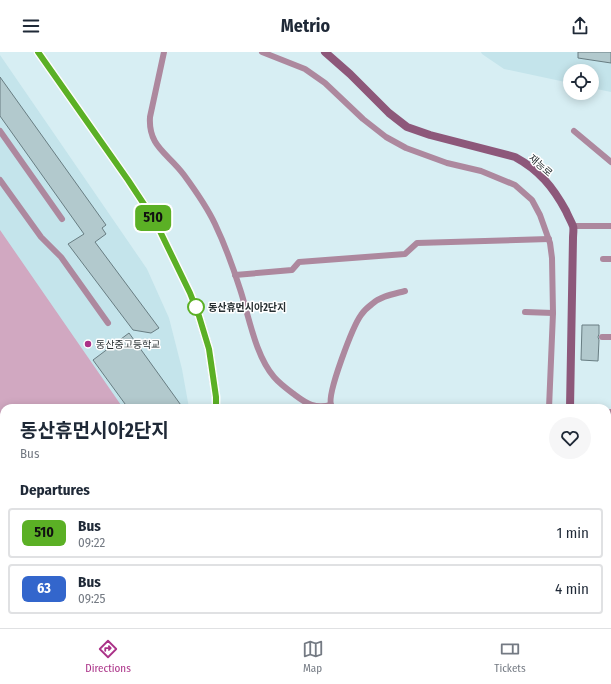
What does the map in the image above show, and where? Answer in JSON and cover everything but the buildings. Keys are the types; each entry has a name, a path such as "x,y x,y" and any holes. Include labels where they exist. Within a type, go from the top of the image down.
{"street":[{"path":"38,52 155,221 190,293 199,316 209,349 216,404"},
{"name":"재능로","path":"325,52 350,74 389,113 408,127 430,135 515,157 527,164 541,176 554,191 573,226 574,238 570,404"}],"lane":[{"path":"164,52 150,117 151,133 160,149 184,174 214,223 236,275 262,358 280,383 304,402 309,404"},
{"path":"262,52 305,69 325,83 363,119 386,137 406,148 447,163 481,171 515,185 532,200 540,215 549,239 552,258 549,404"},
{"path":"0,131 62,220"},
{"path":"574,131 611,162"},
{"path":"0,180 41,237 61,258 108,323"},
{"path":"573,226 611,226"},
{"path":"236,275 292,270 299,262 405,254 417,243 549,239"},
{"path":"603,259 611,259"},
{"path":"332,404 332,392 335,379 353,331 361,315 372,303 388,295 405,291"},
{"path":"525,312 552,313"},
{"path":"602,336 611,337"}],"shaded area":[{"path":"481,52 611,52 611,92 599,89 599,64 563,64 563,82 504,69"},
{"name":"동산중고등학교","path":"0,55 147,269 169,318 182,369 188,404 0,404"},
{"path":"0,230 120,404 0,404"}],"bus line":[{"name":"510","path":"38,52 155,221 190,293 199,316 209,349 216,404"}],"place":[{"name":"동산휴먼시아2단지","path":"196,307"},
{"name":"동산중고등학교","path":"88,344"}]}
